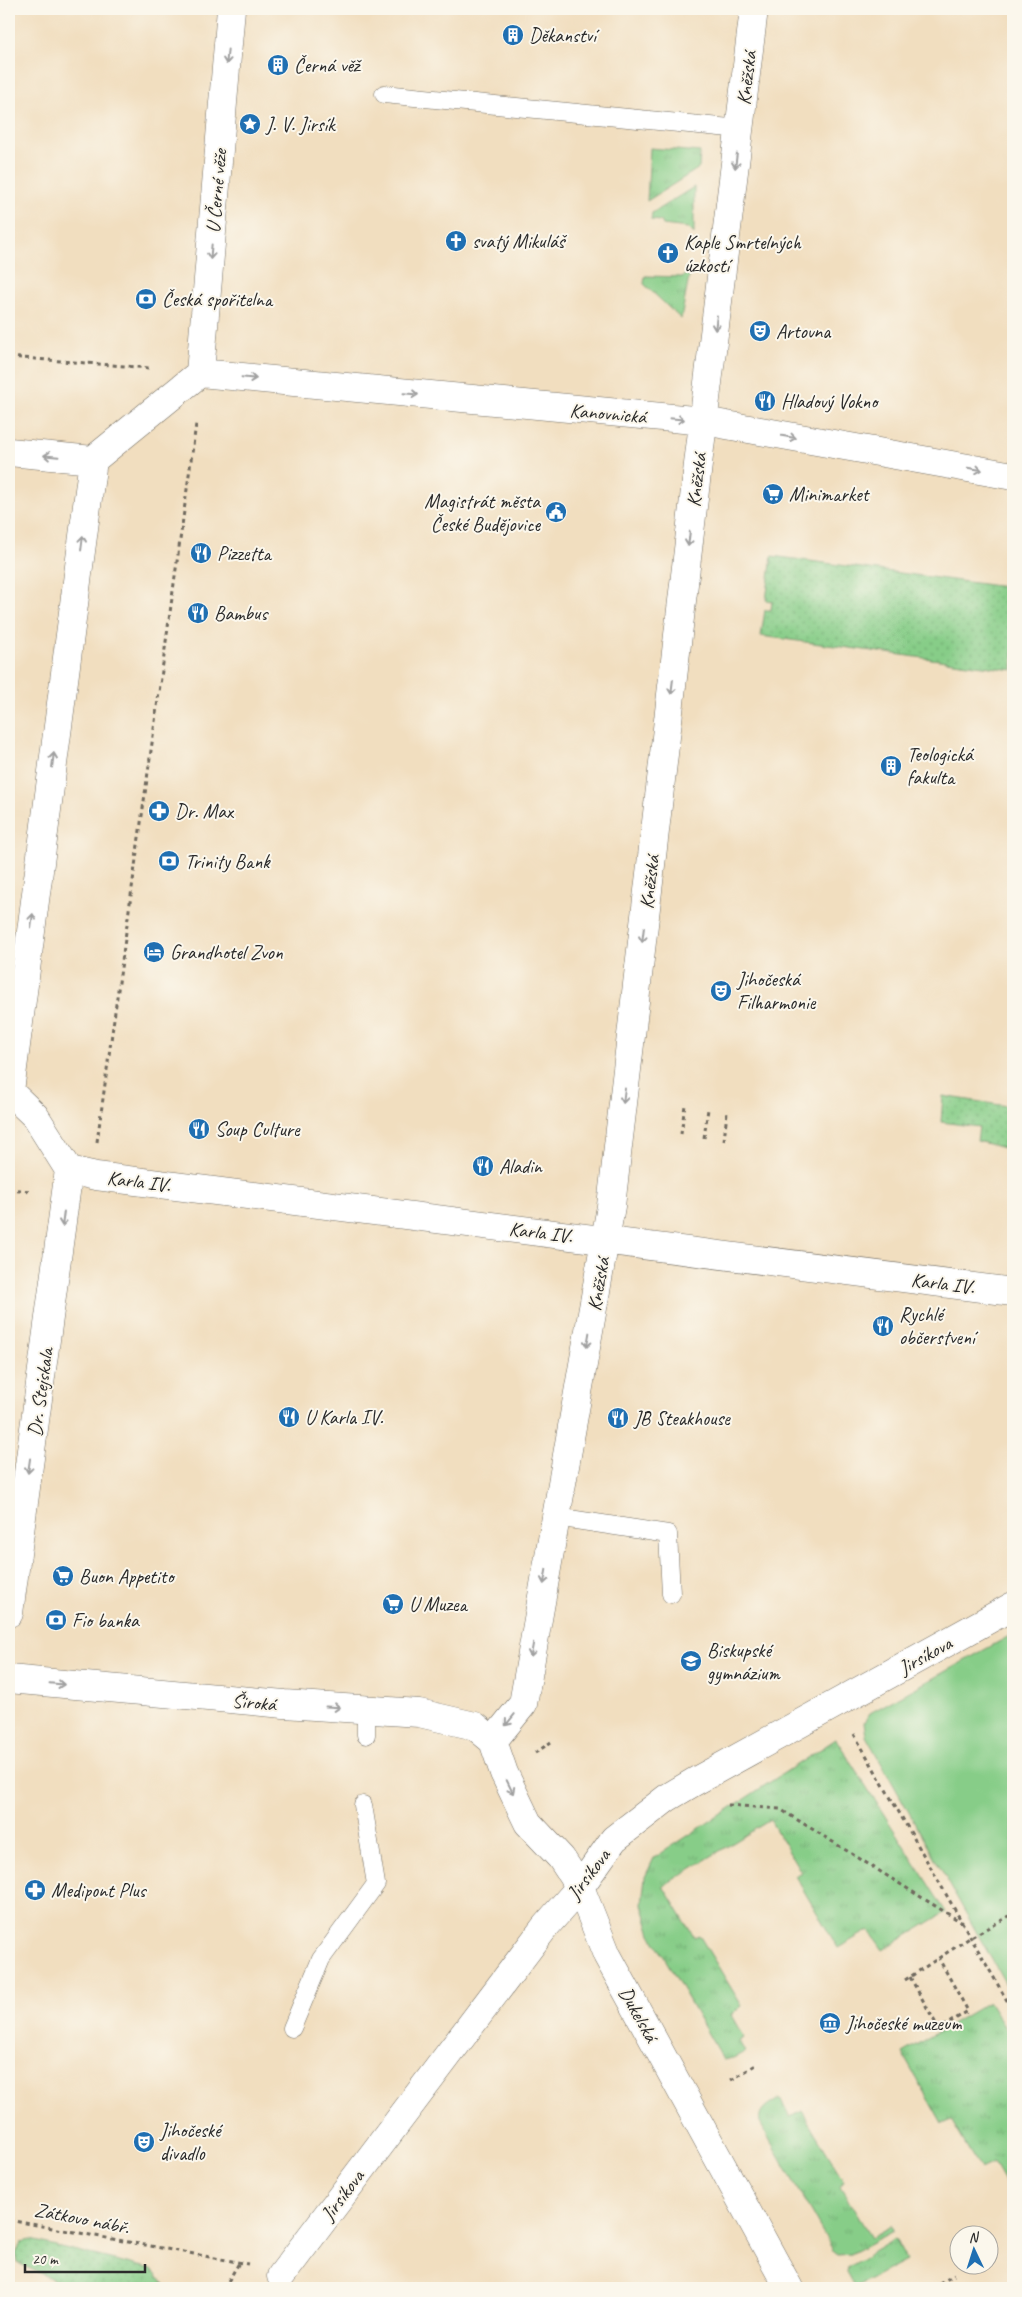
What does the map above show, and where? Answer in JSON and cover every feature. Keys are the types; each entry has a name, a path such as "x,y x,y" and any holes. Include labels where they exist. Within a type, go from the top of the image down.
{"street":[{"name":"U Černé věže","path":"200,374 230,9"},
{"name":"Kněžská","path":"493,1741 522,1704 606,1241 754,9"},
{"name":"Kanovnická","path":"200,374 704,422 1013,476"},
{"path":"70,1170 35,1116 9,1091 92,460 200,374"},
{"path":"9,452 92,460"},
{"name":"Karla IV.","path":"70,1170 96,1176 1013,1292"},
{"name":"Dr. Stejskala","path":"9,1613 70,1170"},
{"name":"Jirsíkova","path":"284,2282 545,1927 580,1887 614,1839 667,1798 1013,1606"},
{"name":"Široká","path":"9,1679 284,1704 366,1722 419,1713 474,1726 493,1741"},
{"name":"Dukelská","path":"493,1741 504,1773 528,1823 561,1858 580,1887 607,1955 789,2288"}],"lane":[{"path":"384,94 740,129"},
{"path":"556,1517 668,1534 671,1594"},
{"path":"292,2028 321,1959 376,1884 363,1805"}],"path":[{"path":"9,357 151,368"},
{"path":"98,1140 196,424"},
{"path":"681,1134 685,1106"},
{"path":"704,1138 708,1109"},
{"path":"724,1141 727,1112"},
{"path":"9,1189 39,1191"},
{"path":"853,1733 1013,2011"},
{"path":"530,1756 551,1742"},
{"path":"724,1804 780,1809 962,1922"},
{"path":"904,1980 971,1937 1013,1914"},
{"path":"910,1977 938,2029 968,2011 938,1959"},
{"path":"731,2080 756,2065"},
{"name":"Zátkovo nábř.","path":"9,2220 239,2263 224,2288"},
{"path":"933,2288 954,2275"}],"green space":[{"path":"650,148 700,152 699,168 647,201"},
{"path":"694,187 694,234 688,228 663,225 661,221 651,220 652,213"},
{"path":"690,272 681,319 644,284 645,276 682,277"},
{"path":"772,556 1013,588 1013,670 761,636 765,610 771,610 772,601 766,600"},
{"path":"943,1096 1013,1107 1013,1118 1004,1148 977,1141 979,1127 941,1122"},
{"path":"1013,1634 1013,1997 866,1736 864,1722 870,1713"},
{"path":"836,1739 946,1912 883,1950 869,1930 838,1948 795,1876 801,1872 770,1820 663,1886 694,1937 699,1935 742,2006 731,2015 744,2038 739,2041 745,2052 733,2058 723,2060 651,1934 642,1904 645,1877 654,1858"},
{"path":"989,2002 1013,2041 1013,2198 993,2163 980,2169 951,2120 942,2124 902,2053"},
{"path":"780,2098 790,2117 802,2111 844,2181 840,2187 871,2237 891,2226 893,2231 850,2254 838,2255 834,2252 760,2123 762,2111"},
{"path":"895,2239 906,2260 855,2287 847,2273 848,2267"},
{"path":"31,2240 152,2269 168,2288 72,2288 18,2263 16,2254 21,2242"}],"place":[{"name":"Děkanství","path":"513,35"},
{"name":"Černá věž","path":"278,65"},
{"name":"J. V. Jirsík","path":"250,124"},
{"name":"svatý Mikuláš","path":"456,241"},
{"name":"Kaple Smrtelných úzkostí","path":"668,253"},
{"name":"Česká spořitelna","path":"146,299"},
{"name":"Artovna","path":"760,331"},
{"name":"Hladový Vokno","path":"765,401"},
{"name":"Minimarket","path":"773,494"},
{"name":"Magistrát města České Budějovice","path":"556,512"},
{"name":"Pizzetta","path":"201,553"},
{"name":"Bambus","path":"198,613"},
{"name":"Teologická fakulta","path":"891,766"},
{"name":"Dr. Max","path":"159,811"},
{"name":"Trinity Bank","path":"169,861"},
{"name":"Grandhotel Zvon","path":"154,952"},
{"name":"Jihočeská Filharmonie","path":"721,991"},
{"name":"Soup Culture","path":"199,1129"},
{"name":"Aladin","path":"483,1166"},
{"name":"Rychlé občerstvení","path":"883,1326"},
{"name":"U Karla IV.","path":"289,1417"},
{"name":"JB Steakhouse","path":"618,1418"},
{"name":"Buon Appetito","path":"63,1576"},
{"name":"U Muzea","path":"393,1604"},
{"name":"Fio banka","path":"56,1620"},
{"name":"Biskupské gymnázium","path":"691,1661"},
{"name":"Medipont Plus","path":"35,1890"},
{"name":"Jihočeské muzeum","path":"830,2023"},
{"name":"Jihočeské divadlo","path":"144,2142"}]}
